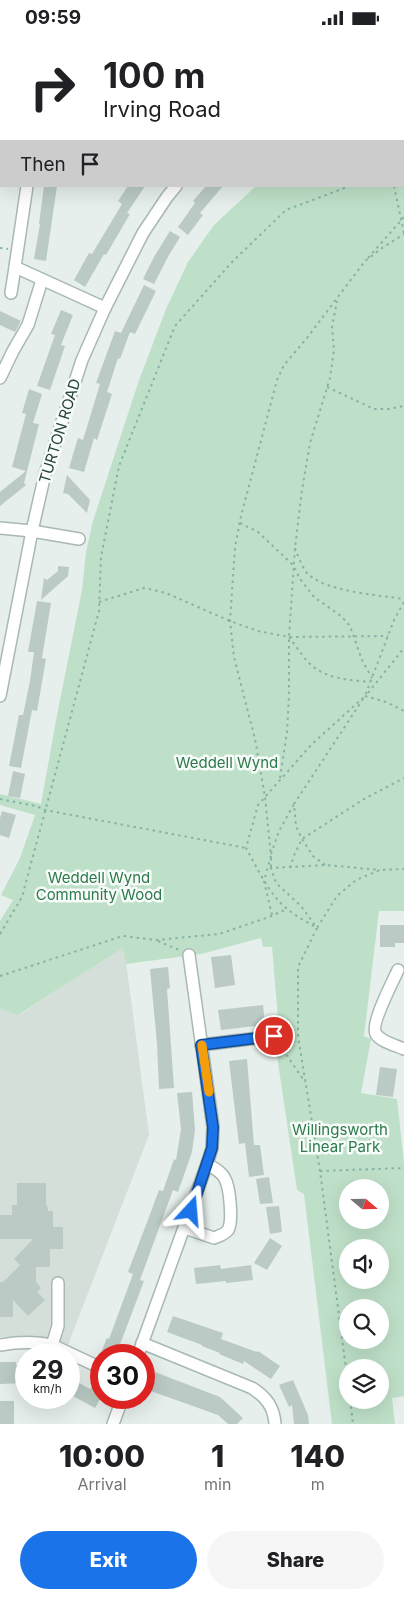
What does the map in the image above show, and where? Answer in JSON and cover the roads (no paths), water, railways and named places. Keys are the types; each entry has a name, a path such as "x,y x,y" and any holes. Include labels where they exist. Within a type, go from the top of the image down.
{"street":[{"path":"11,293 27,187"},
{"name":"TURTON ROAD","path":"0,696 45,474 82,360 105,308 143,233 175,187"},
{"path":"15,267 105,308"},
{"path":"0,378 12,351 32,315 42,280"},
{"path":"0,528 78,539"},
{"path":"189,955 213,1127 212,1148 208,1164 142,1343 252,1388 267,1400 274,1413 275,1424"},
{"path":"398,970 376,1020 374,1030 376,1035 382,1039 404,1049"},
{"path":"201,1045 274,1036"},
{"path":"185,1227 214,1238 224,1234 229,1228 231,1218 226,1181 221,1173 208,1164"},
{"path":"52,1344 58,1326 58,1283"},
{"path":"0,1345 21,1342 42,1344"},
{"path":"113,1424 118,1409"}],"park label":[{"name":"Weddell Wynd","path":"227,763"},
{"name":"Weddell Wynd Community Wood","path":"99,886"},
{"name":"Willingsworth Linear Park","path":"340,1138"}]}
